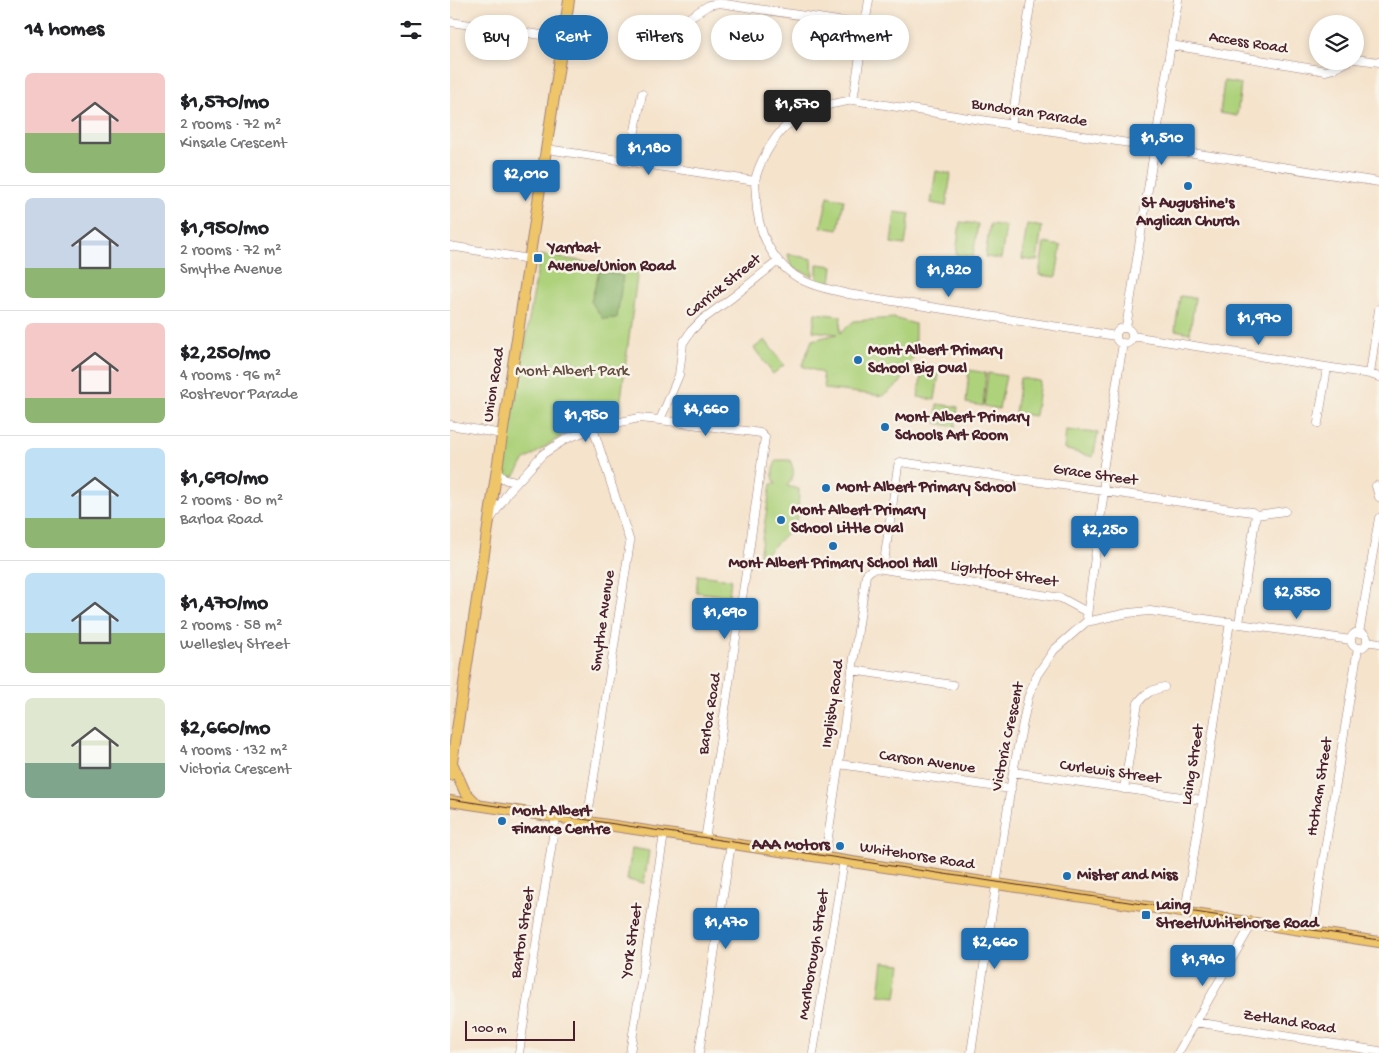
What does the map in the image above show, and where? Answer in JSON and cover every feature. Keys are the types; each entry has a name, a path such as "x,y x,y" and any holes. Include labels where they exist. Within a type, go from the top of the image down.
{"main road":[{"name":"Union Road","path":"567,15 569,0"},
{"name":"Union Road","path":"450,775 560,60"},
{"path":"452,762 465,792 479,806"},
{"name":"Whitehorse Road","path":"450,801 1379,942"}],"street":[{"path":"867,15 869,0"},
{"path":"1010,126 1031,0"},
{"path":"1126,328 1178,0"},
{"path":"693,15 709,5 719,3 799,15"},
{"path":"450,22 538,34"},
{"name":"Access Road","path":"1172,45 1309,68"},
{"path":"853,100 859,60"},
{"path":"1364,61 1379,62"},
{"name":"Access Road","path":"1320,70 1333,70"},
{"path":"629,162 642,94"},
{"name":"Bundoran Parade","path":"755,181 775,137 788,125 810,110 829,104 853,100 1010,126 1379,182"},
{"path":"547,148 755,181 756,209 761,233 778,261 804,281 818,287 848,294 1116,336"},
{"path":"450,246 529,259"},
{"name":"Carrick Street","path":"660,420 679,376 683,343 691,330 778,261"},
{"path":"1370,374 1379,309"},
{"path":"1126,328 1118,330 1116,336 1118,341 1128,342 1132,336"},
{"path":"1126,328 1132,336"},
{"path":"1132,336 1379,377"},
{"path":"1086,622 1104,491 1103,470 1123,343"},
{"path":"1318,423 1327,368"},
{"path":"488,524 502,500 518,480 543,454 566,439 593,428 639,418 660,420"},
{"name":"Barloa Road","path":"660,420 761,434 765,437 705,840"},
{"path":"450,425 502,434"},
{"name":"Smythe Avenue","path":"587,822 630,542 593,428"},
{"name":"Grace Street","path":"883,569 900,462 1252,512 1256,515 1285,511"},
{"path":"497,470 500,476 506,480 511,482 518,480"},
{"path":"1376,486 1379,497"},
{"path":"1239,623 1256,515"},
{"path":"1359,632 1379,518"},
{"name":"Inglisby Road","path":"825,858 866,574 869,570 875,568 883,569"},
{"name":"Lightfoot Street","path":"883,569 1061,598 1087,612"},
{"name":"Victoria Crescent","path":"970,1053 1013,772 1024,714 1037,674 1054,650 1086,622 1128,613 1150,611 1351,640"},
{"name":"Laing Street","path":"1185,912 1230,622"},
{"path":"1359,632 1365,635 1367,641 1364,647 1358,648 1353,646 1351,640 1354,634 1359,632"},
{"path":"1367,641 1379,643"},
{"name":"Hotham Street","path":"1313,931 1358,648"},
{"path":"852,670 953,685"},
{"path":"1124,789 1138,703 1143,695 1151,690 1164,688"},
{"name":"Carson Avenue","path":"839,764 1011,789"},
{"name":"Curlewis Street","path":"1013,772 1202,800"},
{"name":"Barton Street","path":"519,1053 556,817"},
{"name":"York Street","path":"630,1053 664,834"},
{"path":"699,1053 732,844"},
{"name":"Marlborough Street","path":"813,1053 844,860"},
{"path":"1178,1053 1253,922"},
{"name":"Zetland Road","path":"1196,1022 1379,1051"}],"green space":[{"path":"1224,81 1241,84 1237,116 1220,113"},
{"path":"936,171 951,174 946,206 931,203"},
{"path":"828,196 844,200 838,230 821,227"},
{"path":"895,212 910,214 905,245 891,243"},
{"path":"960,222 978,224 973,257 956,255"},
{"path":"990,224 1006,226 1001,259 985,257"},
{"path":"1027,224 1042,227 1037,261 1022,259"},
{"path":"1044,243 1061,246 1056,277 1039,275"},
{"path":"788,254 812,259 813,276 791,267"},
{"name":"Mont Albert Park","path":"540,255 638,269 619,414 566,433 524,461 514,477 504,477 504,467"},
{"path":"817,264 833,266 831,283 817,281"},
{"path":"599,271 623,276 617,318 603,319 591,302"},
{"path":"1180,296 1195,298 1190,333 1175,330"},
{"name":"Mont Albert Primary School Big Oval","path":"815,313 841,316 840,333 854,321 894,318 915,324 915,354 900,383 883,396 825,389 822,373 802,366 812,340 837,334 813,331"},
{"path":"765,340 784,365 773,374 754,348"},
{"path":"923,364 940,367 935,400 918,397"},
{"path":"969,370 986,373 983,406 966,403"},
{"path":"988,373 1006,376 999,409 984,406"},
{"path":"1020,378 1040,381 1035,416 1015,413"},
{"path":"937,404 958,407 955,427 936,423"},
{"path":"1066,430 1098,433 1093,457 1064,449"},
{"name":"Mont Albert Primary School Little Oval","path":"777,460 790,460 792,464 793,477 787,486 799,489 798,515 794,526 765,555 759,557 771,484 776,484 773,472"},
{"path":"698,575 731,579 729,596 696,592"},
{"path":"632,848 649,851 644,883 627,880"},
{"path":"883,962 901,964 896,997 879,995"}],"tram line":[{"path":"450,799 1379,940"}],"place":[{"name":"St Augustine's Anglican Church","path":"1188,186"},
{"name":"Yarrbat Avenue/Union Road","path":"538,258"},
{"name":"Mont Albert Primary School Big Oval","path":"858,360"},
{"name":"Mont Albert Primary Schools Art Room","path":"885,427"},
{"name":"Mont Albert Primary School","path":"826,488"},
{"name":"Mont Albert Primary School Little Oval","path":"781,520"},
{"name":"Mont Albert Primary School Hall","path":"833,546"},
{"name":"Mont Albert Finance Centre","path":"502,821"},
{"name":"AAA Motors","path":"840,846"},
{"name":"Mister and Miss","path":"1067,876"},
{"name":"Laing Street/Whitehorse Road","path":"1146,915"}]}
